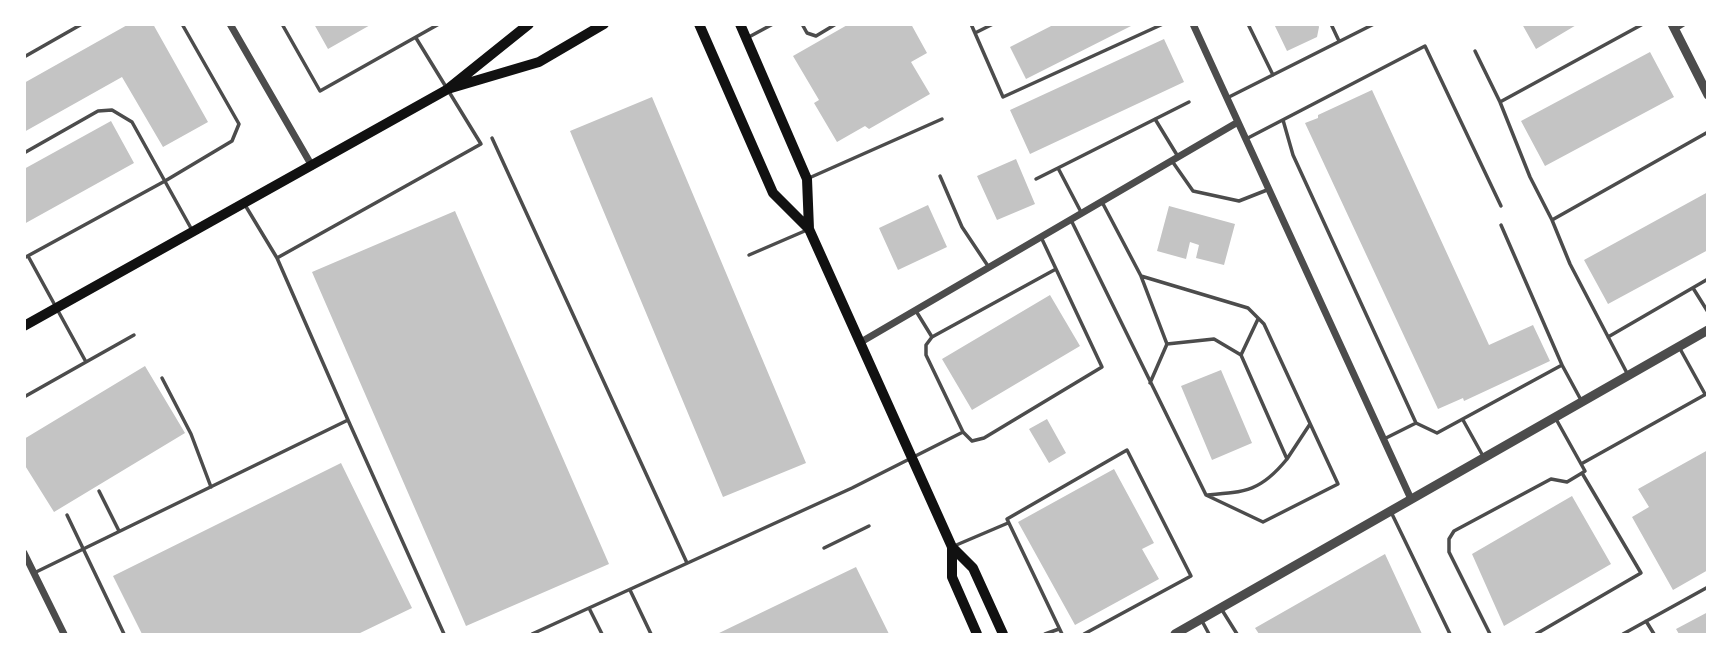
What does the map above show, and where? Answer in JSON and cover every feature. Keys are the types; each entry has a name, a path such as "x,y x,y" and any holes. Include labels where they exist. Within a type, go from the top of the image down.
{"main road":[{"path":"24,326 448,89 529,24"},
{"path":"448,89 539,62 604,24"},
{"path":"699,24 773,192 809,229 952,547 974,568 1003,635"},
{"path":"740,24 807,179 809,229"},
{"path":"952,547 952,577 977,635"}],"street":[{"path":"230,24 312,166"},
{"path":"1193,24 1411,499"},
{"path":"1673,27 1707,95"},
{"path":"861,342 1238,122"},
{"path":"1175,635 1707,330"},
{"path":"24,553 64,635"}],"lane":[{"path":"24,57 82,24"},
{"path":"86,362 26,257 232,141 239,124 182,24"},
{"path":"282,24 320,91 439,24"},
{"path":"746,39 773,24"},
{"path":"802,24 807,33 816,36 836,24"},
{"path":"971,24 1003,97 1163,24"},
{"path":"975,33 993,24"},
{"path":"1248,24 1273,75"},
{"path":"1331,24 1339,41"},
{"path":"1227,98 1374,24"},
{"path":"1500,102 1643,24"},
{"path":"1673,27 1685,24"},
{"path":"276,258 481,144 416,38"},
{"path":"1246,139 1425,46 1502,206"},
{"path":"1475,51 1570,264 1628,375"},
{"path":"1036,178 1189,102"},
{"path":"24,153 98,111 112,110 132,122 193,232"},
{"path":"807,179 942,119"},
{"path":"1155,119 1194,191 1238,201 1269,190"},
{"path":"1283,120 1293,155 1416,423 1437,433 1562,365"},
{"path":"1552,220 1707,132"},
{"path":"492,138 687,563"},
{"path":"1058,168 1082,214"},
{"path":"940,176 962,227 989,268"},
{"path":"1102,202 1141,276 1167,344 1150,383"},
{"path":"244,203 276,258 444,635"},
{"path":"1071,220 1206,495 1263,522 1338,484 1264,324 1248,308 1141,276"},
{"path":"1501,225 1562,365 1582,402"},
{"path":"749,255 809,229"},
{"path":"1041,237 1102,367 984,438 972,441 963,432 926,355 926,345 932,337 1056,269"},
{"path":"1608,337 1707,279"},
{"path":"1693,288 1707,312"},
{"path":"916,310 932,337"},
{"path":"1241,355 1258,318"},
{"path":"24,397 134,335"},
{"path":"1167,344 1214,339 1241,355 1287,459"},
{"path":"1581,464 1706,393 1679,346"},
{"path":"162,378 191,434 211,487"},
{"path":"1490,635 1449,552 1449,539 1454,531 1551,480 1567,482 1585,471 1555,418"},
{"path":"1462,419 1484,458"},
{"path":"34,573 348,420"},
{"path":"1384,439 1416,423"},
{"path":"1206,495 1241,492 1272,478 1310,424"},
{"path":"532,635 852,488 963,432"},
{"path":"1062,635 1007,519 1127,450 1191,576 1084,635"},
{"path":"1536,635 1641,573 1582,473"},
{"path":"99,491 119,531"},
{"path":"1390,510 1450,635"},
{"path":"67,516 124,635"},
{"path":"952,547 1009,522"},
{"path":"824,548 869,526"},
{"path":"1623,635 1707,587"},
{"path":"629,590 651,635"},
{"path":"589,608 602,635"},
{"path":"1221,608 1237,635"},
{"path":"1201,620 1209,635"},
{"path":"1647,621 1654,635"},
{"path":"1045,635 1059,629"}],"building":[{"path":"129,24 153,24 208,122 163,147 122,77 24,132 24,83"},
{"path":"314,24 372,24 328,49"},
{"path":"849,24 911,24 927,53 911,62 930,94 869,129 865,126 837,142 814,103 819,100 793,56"},
{"path":"1055,24 1135,24 1026,79 1010,47"},
{"path":"1274,24 1318,24 1319,27 1317,37 1287,51"},
{"path":"1522,24 1578,24 1536,49"},
{"path":"1164,39 1184,82 1030,154 1010,110"},
{"path":"1650,52 1674,97 1545,166 1521,121"},
{"path":"1372,90 1489,345 1533,325 1550,361 1464,401 1463,398 1438,409 1305,123"},
{"path":"652,97 806,463 723,497 570,131"},
{"path":"111,121 134,163 24,224 24,169"},
{"path":"1016,159 1035,204 997,220 977,176"},
{"path":"1708,192 1708,250 1608,304 1584,260"},
{"path":"928,205 947,247 898,270 879,228"},
{"path":"1169,206 1235,224 1224,265 1196,258 1199,245 1190,242 1186,259 1157,251"},
{"path":"455,211 609,564 466,626 312,272"},
{"path":"1050,295 1080,346 972,410 942,359"},
{"path":"145,366 185,433 54,512 24,464 24,439"},
{"path":"1221,370 1252,443 1212,460 1181,386"},
{"path":"1047,419 1066,453 1049,463 1029,429"},
{"path":"1708,450 1708,570 1673,590 1632,517 1649,507 1638,489"},
{"path":"341,463 412,608 358,634 142,634 113,576"},
{"path":"1114,469 1154,543 1142,549 1159,579 1075,625 1018,522"},
{"path":"1572,496 1611,564 1504,626 1472,554"},
{"path":"1385,554 1422,634 1259,634 1255,628"},
{"path":"856,567 889,634 717,634"},
{"path":"1708,612 1708,634 1679,634 1676,629"}]}
